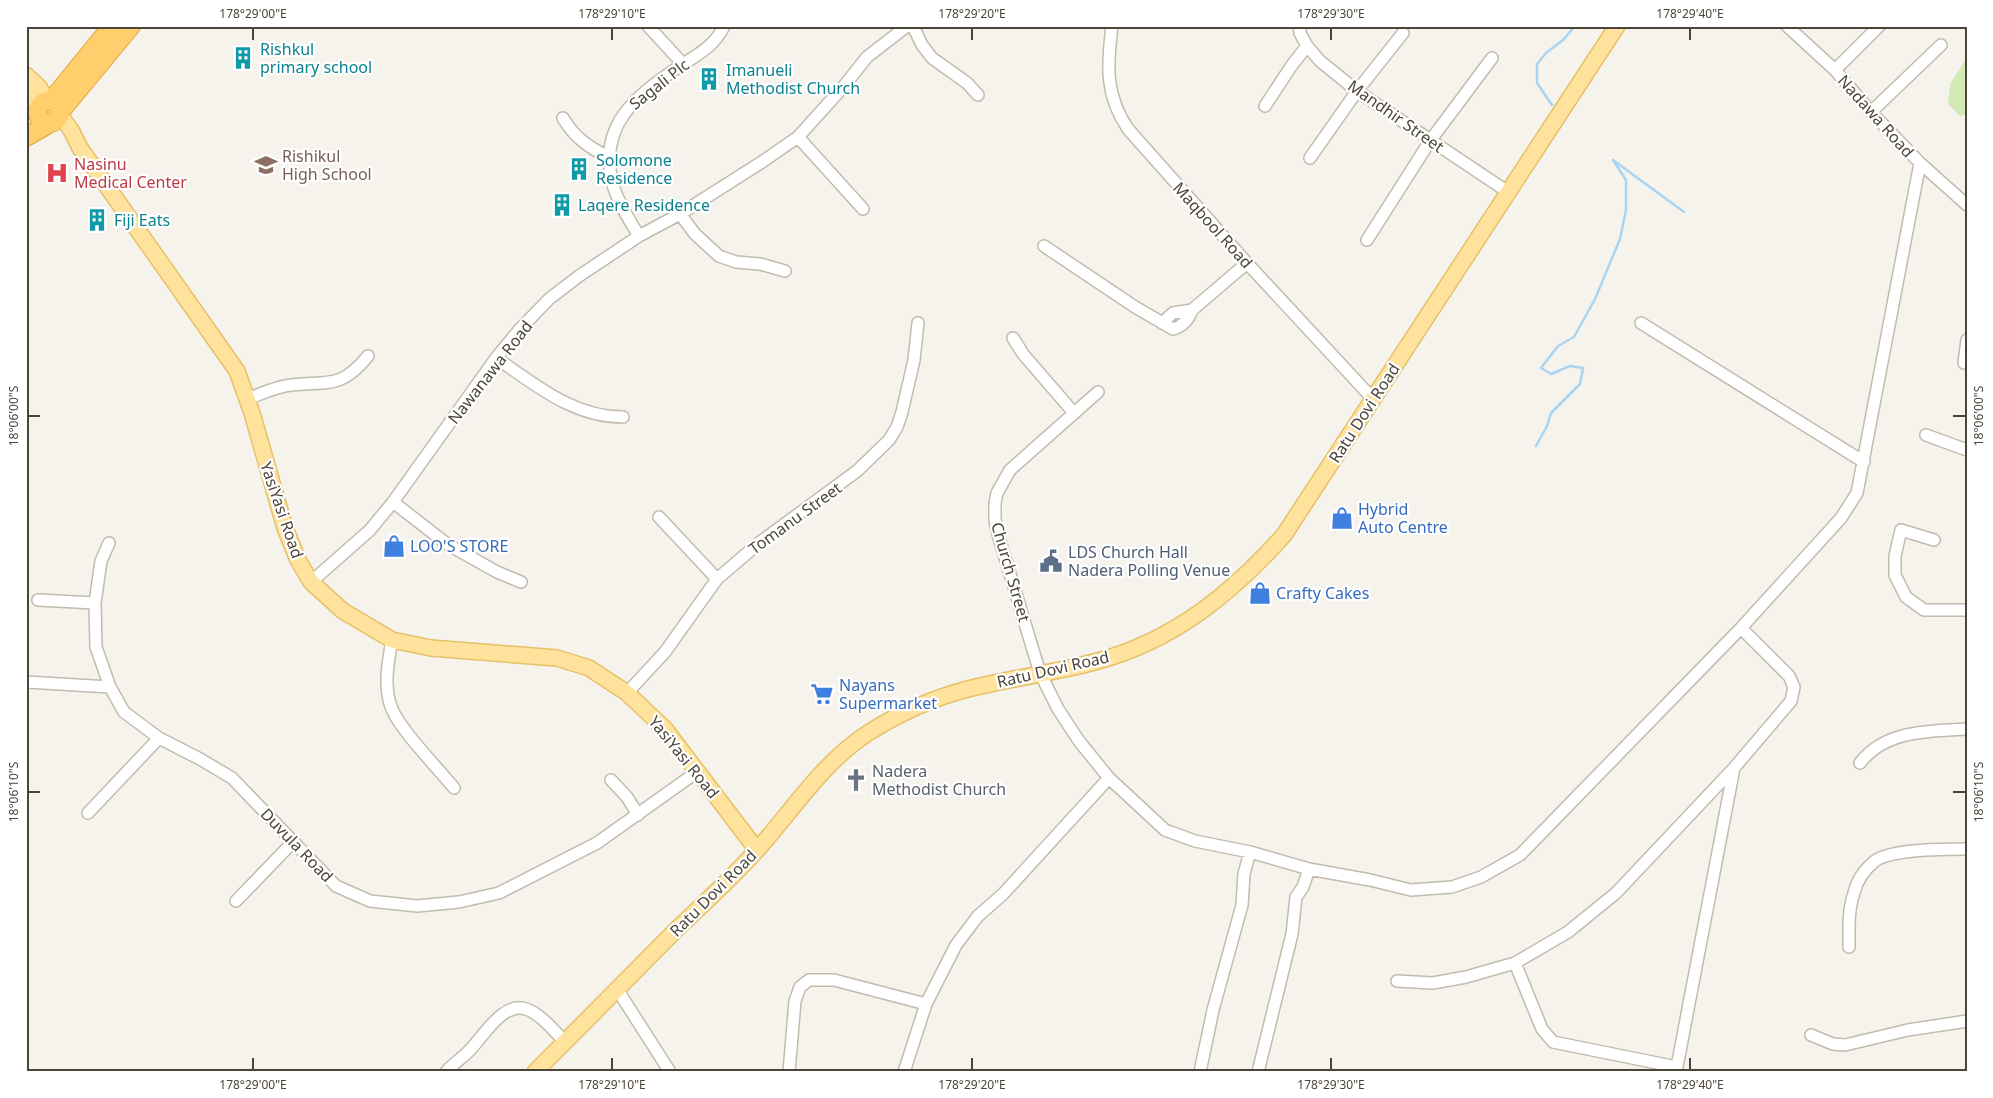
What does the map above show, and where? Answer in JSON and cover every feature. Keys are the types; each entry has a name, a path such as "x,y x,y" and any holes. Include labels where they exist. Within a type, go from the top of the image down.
{"highway":[{"path":"26,124 50,111 112,26"},
{"path":"26,137 131,26"}],"main road":[{"name":"Ratu Dovi Road","path":"535,1072 757,850 818,776 841,754 868,734 916,707 966,689 1099,661 1144,644 1192,619 1222,597 1254,568 1284,535 1617,26"},
{"path":"26,75 39,87 50,111"},
{"path":"26,86 29,94 50,111"},
{"name":"YasiYasi Road","path":"50,111 71,130 80,148 237,371 285,528 298,560 312,582 343,611 392,640 431,648 557,658 589,668 628,693 665,728 757,850"}],"street":[{"path":"648,26 683,64"},
{"name":"Sagali Plc","path":"639,236 613,186 609,157 612,139 626,110 636,98 714,43 724,26"},
{"name":"Nawanawa Road","path":"312,582 364,535 393,502 496,358 520,329 549,299 579,276 639,236 680,214 798,137 867,58 907,26"},
{"path":"913,26 932,58 956,75 978,95"},
{"name":"Maqbool Road","path":"1112,26 1108,73 1112,98 1118,114 1128,130 1247,263 1373,399"},
{"name":"Mandhir Street","path":"1298,26 1307,46 1320,61 1357,91 1508,192"},
{"name":"Nadawa Road","path":"1787,26 1835,70 1871,112 1920,163 1965,200"},
{"path":"1835,70 1879,26"},
{"path":"1310,158 1357,91 1402,33"},
{"path":"1871,112 1940,45"},
{"path":"1265,106 1307,46"},
{"path":"1368,240 1430,141 1492,58"},
{"path":"563,118 579,140 609,157"},
{"path":"798,137 863,209"},
{"name":"Church Street","path":"1098,392 1010,470 997,493 995,503 997,532 1040,673 1058,709 1079,741 1109,778 1165,830 1196,840 1250,852 1309,869 1370,880 1411,890 1452,887 1481,877 1520,855 1741,628 1840,518 1858,493 1920,163"},
{"path":"680,214 695,234 719,256 736,262 760,264 785,270"},
{"path":"1044,246 1170,328 1176,328 1188,318 1192,310 1247,263"},
{"name":"Tomanu Street","path":"628,693 665,652 717,579 759,544 857,471 888,440 897,427 902,412 914,360 918,323"},
{"path":"1641,323 1864,462"},
{"path":"1013,338 1023,354 1074,413"},
{"path":"1964,363 1967,340"},
{"path":"247,400 291,385 327,383 348,377 368,356"},
{"path":"496,358 556,399 571,407 606,417 624,417"},
{"path":"1926,435 1967,450"},
{"path":"393,502 446,544 497,572 521,582"},
{"path":"659,517 717,579"},
{"path":"1934,540 1900,530 1895,556 1895,575 1906,598 1924,610 1967,610"},
{"name":"Duvula Road","path":"108,543 101,561 95,603 96,647 110,687 124,712 159,738 232,778 336,886 370,901 417,906 459,902 499,893 598,843 697,772"},
{"path":"38,600 95,603"},
{"path":"1397,981 1434,983 1515,964 1568,932 1616,893 1734,768 1791,701 1794,687 1789,676 1741,628"},
{"path":"392,640 388,664 388,688 392,709 406,730 454,788"},
{"path":"26,682 110,687"},
{"path":"1860,763 1869,752 1889,740 1912,733 1967,728"},
{"path":"88,813 159,738"},
{"path":"1515,964 1542,1029 1554,1042 1676,1069 1734,768"},
{"path":"904,1072 926,1004 956,945 978,916 1003,894 1109,778"},
{"path":"611,780 627,797 638,815"},
{"path":"236,901 293,842"},
{"path":"1849,947 1849,920 1854,892 1863,873 1876,860 1909,851 1967,848"},
{"path":"1200,1072 1213,1010 1242,905 1244,874 1250,852"},
{"path":"1258,1072 1292,934 1296,897 1303,887 1309,869"},
{"path":"789,1072 795,1001 800,987 809,980 834,980 926,1004"},
{"path":"617,989 670,1072"},
{"path":"446,1072 508,1010 516,1008 526,1009 565,1042"},
{"path":"1811,1035 1833,1044 1845,1045 1908,1030 1967,1020"}],"green space":[{"path":"1967,57 1967,114 1960,116 1948,104 1950,84"}],"waterway":[{"path":"1552,105 1537,83 1537,64 1575,26"},
{"path":"1536,446 1547,426 1551,413 1580,384 1583,368 1570,366 1551,374 1541,368 1558,346 1574,337 1595,299 1620,239 1626,210 1626,180 1613,160 1684,212"}],"place":[{"name":"Rishkul primary school","path":"243,58"},
{"name":"Imanueli Methodist Church","path":"709,79"},
{"name":"Rishikul High School","path":"266,165"},
{"name":"Solomone Residence","path":"579,169"},
{"name":"Nasinu Medical Center","path":"57,173"},
{"name":"Laqere Residence","path":"562,205"},
{"name":"Fiji Eats","path":"97,220"},
{"name":"Hybrid Auto Centre","path":"1342,518"},
{"name":"LOO'S STORE","path":"394,546"},
{"name":"LDS Church Hall Nadera Polling Venue","path":"1051,561"},
{"name":"Crafty Cakes","path":"1260,593"},
{"name":"Nayans Supermarket","path":"822,694"},
{"name":"Nadera Methodist Church","path":"856,780"}]}
